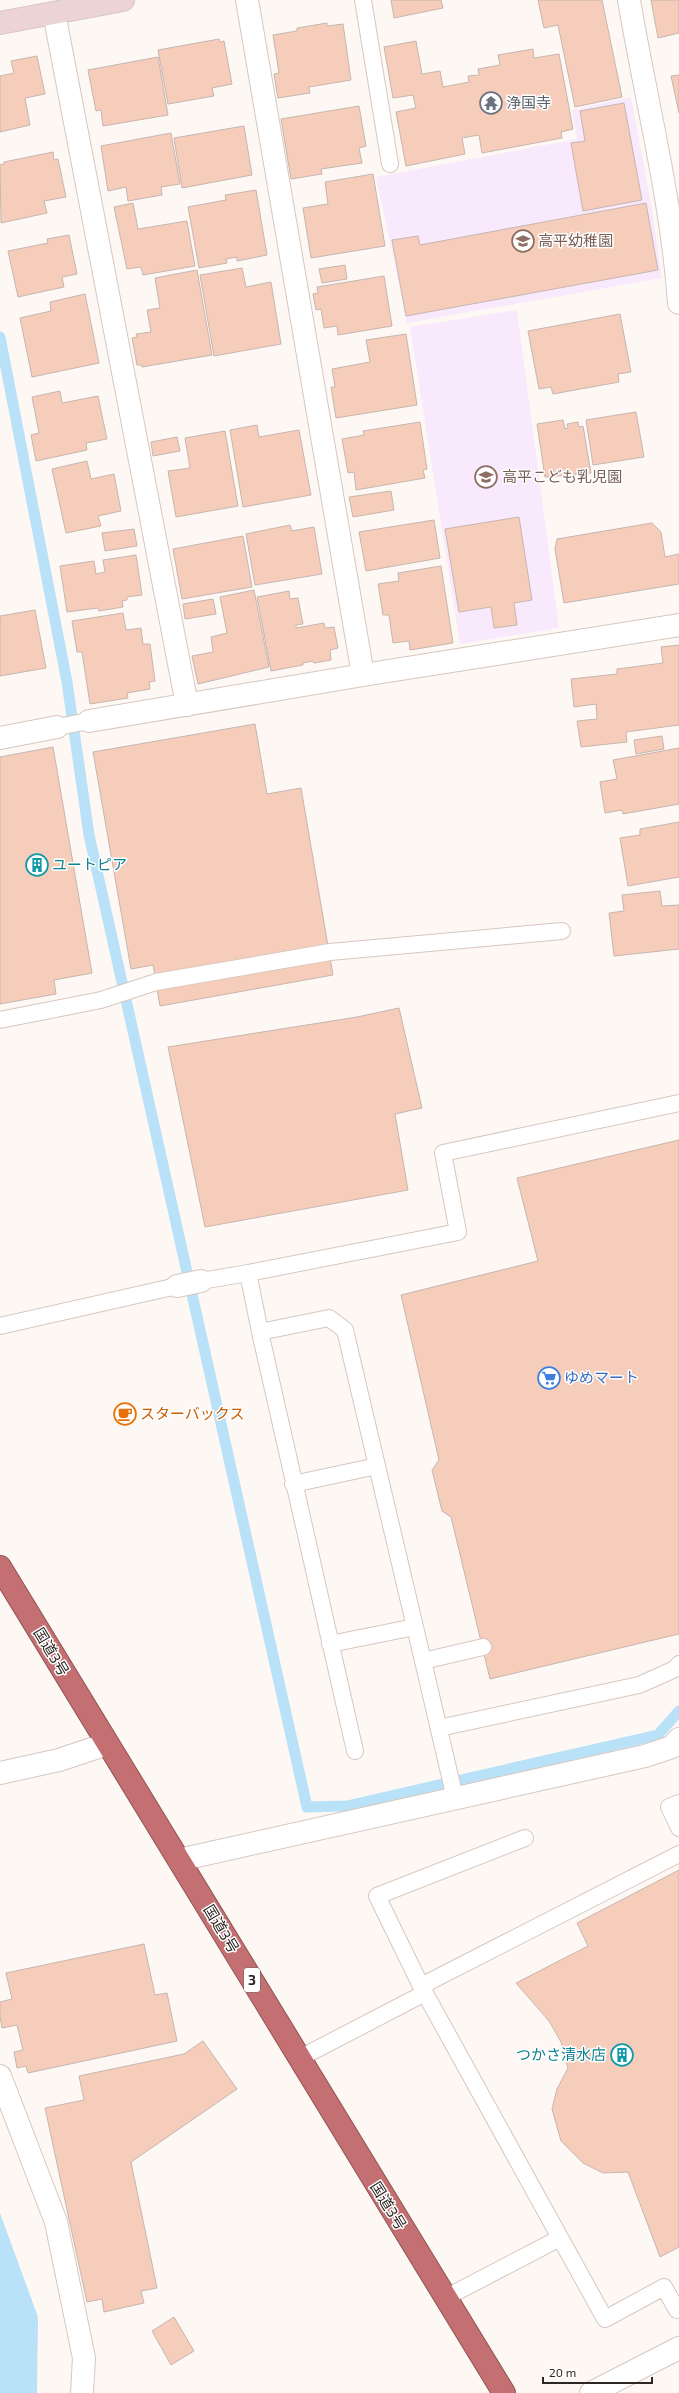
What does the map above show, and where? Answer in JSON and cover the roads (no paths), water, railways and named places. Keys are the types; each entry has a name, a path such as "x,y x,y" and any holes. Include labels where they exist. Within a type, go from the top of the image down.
{"highway":[{"name":"国道3号","path":"0,1567 298,2059 504,2393"}],"street":[{"path":"0,23 123,0"},
{"path":"247,0 363,675"},
{"path":"629,0 645,96 673,199 679,303"},
{"path":"54,13 188,705"},
{"path":"89,721 363,675 679,625"},
{"path":"0,738 57,727"},
{"path":"177,1286 201,1281"},
{"path":"178,1860 645,1756 672,1746 679,1739"},
{"path":"0,1773 59,1760 107,1744"},
{"path":"0,2076 56,2222 84,2358 82,2393"},
{"path":"591,2393 679,2348"}],"lane":[{"path":"363,0 390,164"},
{"path":"57,727 89,721"},
{"path":"0,1020 101,1000 156,982 330,952 562,931"},
{"path":"201,1281 458,1232 443,1153 679,1103"},
{"path":"248,1273 293,1484 355,1750"},
{"path":"0,1326 177,1286"},
{"path":"260,1332 329,1318 345,1330 455,1798"},
{"path":"293,1484 378,1466"},
{"path":"330,1644 415,1627"},
{"path":"423,1661 483,1648"},
{"path":"439,1728 640,1685 675,1669 679,1664"},
{"path":"679,1803 669,1807 679,1828"},
{"path":"525,1838 377,1896 423,1989 604,2319 664,2286 678,2311"},
{"path":"298,2059 423,1989 679,1854"},
{"path":"445,2298 560,2238"}],"water":[{"path":"0,2213 38,2317 37,2393 0,2393"}],"waterway":[{"path":"0,337 67,682 89,835 307,1807 347,1806 658,1735 679,1711"}],"place":[{"name":"浄国寺","path":"491,103"},
{"name":"高平幼稚園","path":"523,241"},
{"name":"高平こども乳児園","path":"486,477"},
{"name":"ユートピア","path":"37,865"},
{"name":"ゆめマート","path":"549,1378"},
{"name":"スターバックス","path":"125,1414"},
{"name":"つかさ清水店","path":"622,2055"}]}
